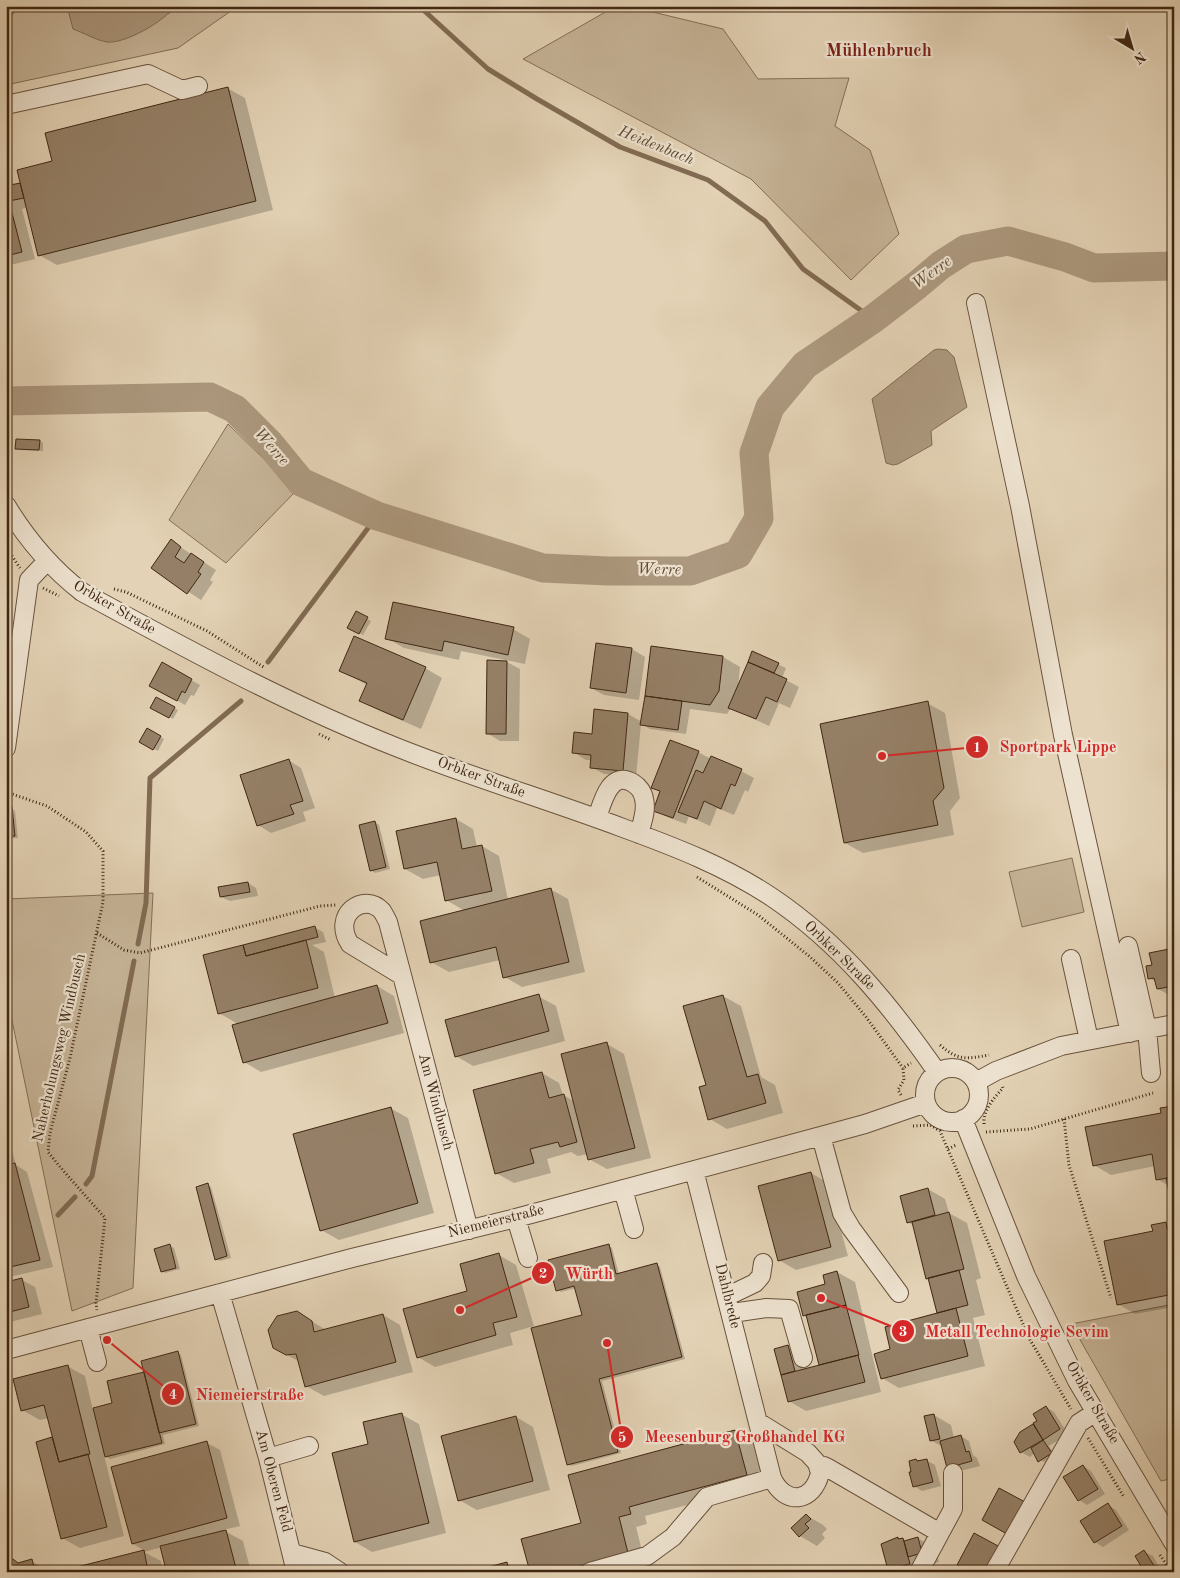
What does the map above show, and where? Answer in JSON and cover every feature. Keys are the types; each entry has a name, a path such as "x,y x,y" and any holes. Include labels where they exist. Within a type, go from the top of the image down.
{"street":[{"path":"6,105 148,74 182,90 198,86"},
{"path":"976,303 1020,506 1063,735 1151,1073"},
{"name":"Orbker Straße","path":"6,505 18,524 48,560 63,577 82,592 270,693 398,748 640,834 726,870 772,897 801,918 859,970 938,1072"},
{"path":"6,748 25,582 48,560"},
{"path":"597,818 605,793 612,784 628,781 636,785 642,793 644,800 645,808 640,834"},
{"name":"Am Windbusch","path":"349,913 353,908 361,904 372,905 382,911 388,922 469,1230"},
{"path":"349,913 345,918 343,926 345,936 350,944 401,975"},
{"path":"1128,946 1139,1031"},
{"path":"1071,959 1089,1040"},
{"path":"976,1082 996,1071 1061,1046 1174,1024"},
{"path":"948,1068 959,1068 969,1073 976,1082 979,1090 979,1099 976,1107 963,1119 956,1121 941,1120 930,1110 926,1103 926,1086 938,1072 948,1068"},
{"name":"Niemeierstraße","path":"6,1350 220,1293 516,1218 822,1136 865,1124 926,1103"},
{"name":"Orbker Straße","path":"963,1119 1026,1276 1077,1381 1174,1544"},
{"path":"822,1136 842,1213 898,1292"},
{"name":"Dahlbrede","path":"694,1170 728,1296 772,1478 786,1495 794,1498 801,1497 814,1489 820,1473 819,1468"},
{"path":"623,1189 634,1229"},
{"path":"516,1218 528,1258"},
{"path":"728,1296 755,1283 762,1276 763,1263"},
{"name":"Am Oberen Feld","path":"220,1293 268,1458 296,1572"},
{"path":"732,1314 766,1308 789,1309 803,1358"},
{"path":"94,1327 97,1362"},
{"path":"994,1572 1078,1423 1096,1412"},
{"path":"758,1422 808,1452 814,1458 819,1468 824,1466 828,1468 940,1533"},
{"path":"268,1458 309,1446"},
{"path":"919,1572 953,1509 953,1473"},
{"path":"590,1572 647,1556 673,1537 707,1497 772,1478"},
{"name":"Am Oberen Feld","path":"292,1553 325,1562 340,1572"}],"path":[{"path":"6,548 25,582"},
{"path":"108,588 126,592 207,631 272,673"},
{"name":"Naherholungsweg Windbusch","path":"6,792 47,806 86,832 103,851 104,902 70,1058 50,1134 48,1152 105,1218 94,1327"},
{"path":"691,873 758,915 838,983 866,1016 903,1068 904,1080 898,1090 912,1126 930,1125 940,1131 948,1149 971,1138"},
{"name":"Naherholungsweg Windbusch","path":"97,934 124,950 140,953 320,906 335,904 349,913"},
{"path":"903,1068 940,1045 951,1055 964,1058 990,1054 1003,1088 983,1117 984,1132 1030,1129 1153,1092"},
{"path":"1064,1119 1069,1165 1111,1298"}],"shaded area":[{"path":"6,6 19,6 6,23"},
{"path":"19,6 67,6 74,29 170,13 175,6 238,6 178,48 6,85 6,23"},
{"path":"67,6 175,6 154,25 124,39 107,42 73,29"},
{"path":"616,6 628,6 723,29 758,79 849,78 835,126 870,150 899,234 851,280 751,179 523,59"},
{"path":"934,350 947,350 954,357 967,407 931,431 932,445 898,464 886,463 872,399"},
{"path":"228,424 265,460 294,493 226,563 169,520"},
{"path":"1072,858 1084,912 1022,927 1009,872"},
{"path":"153,893 133,1288 72,1311 6,991 6,899"},
{"path":"1174,1304 1174,1478 1161,1481 1071,1324"}],"building":[{"path":"228,87 256,201 38,256 17,170 52,161 45,133"},
{"path":"20,183 24,198 9,201 22,252 6,256 6,186"},
{"path":"16,439 40,440 39,450 15,449"},
{"path":"171,539 181,547 175,557 184,563 191,553 204,562 198,572 201,574 187,594 151,568"},
{"path":"393,602 514,627 508,655 444,641 442,651 385,639"},
{"path":"356,611 368,617 359,634 347,628"},
{"path":"354,636 426,667 403,720 359,701 367,683 339,671"},
{"path":"596,643 632,648 626,693 590,688"},
{"path":"651,646 723,656 719,691 710,705 645,696"},
{"path":"752,651 779,663 774,673 748,662"},
{"path":"487,660 507,661 506,734 486,734"},
{"path":"162,662 192,679 185,693 182,691 177,701 149,686"},
{"path":"748,662 787,679 777,702 766,697 756,719 728,708"},
{"path":"645,696 682,701 678,730 640,725"},
{"path":"156,697 175,707 169,718 150,708"},
{"path":"928,701 944,788 933,801 938,825 844,843 820,724"},
{"path":"594,709 628,713 623,771 590,768 591,755 572,753 574,732 592,734"},
{"path":"147,728 161,736 153,750 139,742"},
{"path":"670,740 699,751 673,818 653,811 660,791 651,788"},
{"path":"711,756 742,769 735,786 731,784 721,809 704,801 697,819 678,812 696,770 703,773"},
{"path":"289,759 303,801 290,805 294,814 257,826 240,775"},
{"path":"12,807 15,836 6,837 6,808"},
{"path":"456,818 462,849 482,845 492,891 445,901 437,862 404,869 396,831"},
{"path":"375,821 386,867 370,871 359,825"},
{"path":"248,882 250,892 220,897 218,887"},
{"path":"551,888 569,962 503,978 496,947 430,963 420,921"},
{"path":"315,926 318,937 246,956 243,945"},
{"path":"306,940 318,988 218,1014 203,955 243,945 246,956"},
{"path":"1174,948 1174,986 1157,989 1154,978 1148,979 1146,966 1152,965 1149,953"},
{"path":"377,985 388,1023 243,1063 232,1025"},
{"path":"539,994 549,1031 455,1057 445,1020"},
{"path":"723,995 747,1077 758,1074 766,1103 708,1120 699,1087 706,1085 683,1006"},
{"path":"607,1042 635,1148 588,1160 561,1054"},
{"path":"542,1072 549,1098 564,1094 577,1142 560,1147 558,1142 530,1149 534,1163 495,1174 473,1090"},
{"path":"1174,1106 1174,1177 1156,1180 1152,1154 1093,1166 1085,1127 1161,1113 1160,1108"},
{"path":"391,1107 418,1203 320,1231 293,1134"},
{"path":"15,1163 40,1260 6,1268 6,1165"},
{"path":"811,1172 831,1247 778,1261 758,1186"},
{"path":"1166,1178 1174,1178 1174,1217"},
{"path":"208,1183 227,1256 215,1260 196,1187"},
{"path":"928,1188 935,1215 907,1223 900,1196"},
{"path":"949,1212 964,1269 926,1279 912,1222"},
{"path":"1166,1222 1167,1229 1174,1227 1174,1294 1117,1305 1104,1241 1153,1231 1151,1225"},
{"path":"170,1244 176,1268 161,1272 154,1249"},
{"path":"609,1244 616,1274 657,1263 682,1357 599,1379 618,1452 567,1465 531,1328 582,1315 574,1286 556,1291 548,1260"},
{"path":"499,1253 517,1317 493,1323 496,1335 417,1358 403,1309 467,1291 460,1264"},
{"path":"959,1270 968,1305 937,1313 928,1278"},
{"path":"837,1271 846,1305 803,1316 797,1292 825,1284 823,1275"},
{"path":"22,1278 29,1307 6,1313 6,1282"},
{"path":"846,1305 859,1355 819,1365 806,1315"},
{"path":"956,1308 968,1356 881,1379 874,1354 890,1349 885,1327"},
{"path":"297,1311 312,1321 314,1332 383,1314 396,1362 305,1387 296,1354 286,1355 273,1348 268,1330 277,1316"},
{"path":"788,1345 795,1371 781,1375 774,1349"},
{"path":"178,1351 196,1424 159,1433 141,1361"},
{"path":"858,1355 865,1382 788,1402 781,1375"},
{"path":"68,1365 90,1454 59,1462 44,1405 21,1411 13,1379"},
{"path":"144,1372 162,1443 105,1457 93,1408 112,1403 107,1381"},
{"path":"1046,1406 1060,1429 1043,1440 1033,1423 1037,1421 1033,1414"},
{"path":"402,1413 429,1523 354,1542 332,1453 368,1444 363,1422"},
{"path":"934,1414 940,1439 930,1441 924,1416"},
{"path":"516,1416 533,1481 458,1501 441,1436"},
{"path":"1033,1424 1043,1440 1020,1453 1014,1442 1020,1432"},
{"path":"735,1430 747,1475 629,1507 631,1514 619,1517 628,1553 559,1572 530,1572 521,1539 581,1523 568,1475"},
{"path":"961,1435 966,1452 969,1451 972,1461 947,1468 940,1441"},
{"path":"52,1437 59,1462 88,1454 107,1527 61,1539 36,1442"},
{"path":"1043,1440 1052,1453 1038,1462 1031,1448"},
{"path":"207,1441 227,1518 132,1544 111,1467"},
{"path":"916,1459 917,1461 927,1459 933,1482 913,1487 909,1472 911,1472 909,1461"},
{"path":"1083,1465 1098,1489 1078,1501 1063,1477"},
{"path":"999,1488 1025,1502 1007,1534 982,1520"},
{"path":"1108,1503 1122,1526 1094,1543 1080,1521"},
{"path":"806,1514 811,1519 805,1524 809,1528 799,1537 791,1528"},
{"path":"226,1530 237,1572 61,1571 144,1550 148,1571 165,1566 160,1546"},
{"path":"974,1533 1000,1547 986,1572 970,1572 957,1565"},
{"path":"898,1537 898,1539 903,1538 910,1564 888,1570 881,1544"},
{"path":"918,1537 922,1553 908,1557 904,1541"},
{"path":"1144,1550 1158,1572 1136,1572 1142,1568 1135,1556"},
{"path":"7,1559 13,1559 18,1563 32,1559 35,1572 6,1572"},
{"path":"507,1562 509,1572 470,1572"}],"waterway":[{"name":"Heidenbach","path":"419,6 488,69 537,99 620,147 708,180 765,221 803,269 873,319"},
{"name":"Werre","path":"6,401 210,397 235,409 269,443 301,482 377,516 543,568 608,571 690,571 738,554 759,518 754,453 770,407 805,365 873,319 941,265 966,249 1008,241 1065,257 1094,268 1174,266"},
{"path":"268,662 377,516"},
{"path":"138,944 146,903 150,778 241,701"},
{"path":"86,1184 92,1176 134,961"},
{"path":"58,1215 75,1197"}],"place":[{"name":"Sportpark Lippe","path":"882,756"},
{"name":"Metall Technologie Sevim","path":"821,1298"},
{"name":"Würth","path":"460,1310"},
{"name":"Niemeierstraße","path":"107,1340"},
{"name":"Meesenburg Großhandel KG","path":"607,1343"}],"district":[{"name":"Mühlenbruch","path":"879,51"}]}
